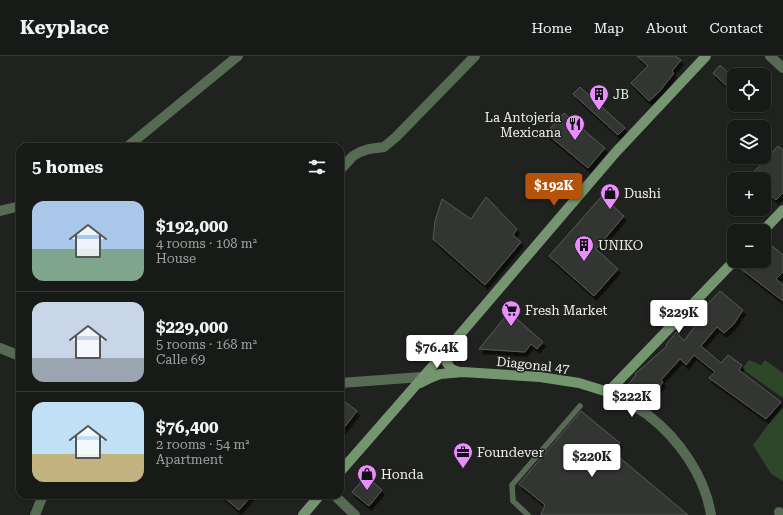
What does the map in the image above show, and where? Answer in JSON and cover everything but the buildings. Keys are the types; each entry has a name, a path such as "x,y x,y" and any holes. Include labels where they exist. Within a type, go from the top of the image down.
{"main road":[{"path":"344,467 616,152 706,56"},
{"path":"770,224 783,210"},
{"path":"608,392 727,268"},
{"path":"451,345 447,357 447,365 454,370 463,372"},
{"name":"Diagonal 47","path":"411,391 430,378 440,374 463,372 540,377 579,383 608,392"},
{"path":"303,515 317,499"}],"street":[{"path":"132,143 238,56"},
{"path":"344,166 353,156 360,152 384,146 396,137 475,56"},
{"path":"770,56 783,68"},
{"path":"0,211 16,207"},
{"path":"0,348 16,354"},
{"path":"344,383 422,377"},
{"path":"608,392 629,402 648,416 666,431 685,453 700,478 710,505 711,515"},
{"path":"34,515 41,499"},
{"path":"338,499 355,515"}],"lane":[{"path":"528,515 513,501 512,485 580,406"}],"green space":[{"path":"749,360 761,365 765,360 783,373 783,398 742,369"},
{"path":"783,405 783,481 771,474 753,445"}],"place":[{"name":"JB","path":"599,111"},
{"name":"La Antojería Mexicana","path":"575,141"},
{"name":"Dushi","path":"610,210"},
{"name":"UNIKO","path":"584,262"},
{"name":"Fresh Market","path":"511,327"},
{"name":"Foundever","path":"463,469"},
{"name":"Honda","path":"367,491"}]}
